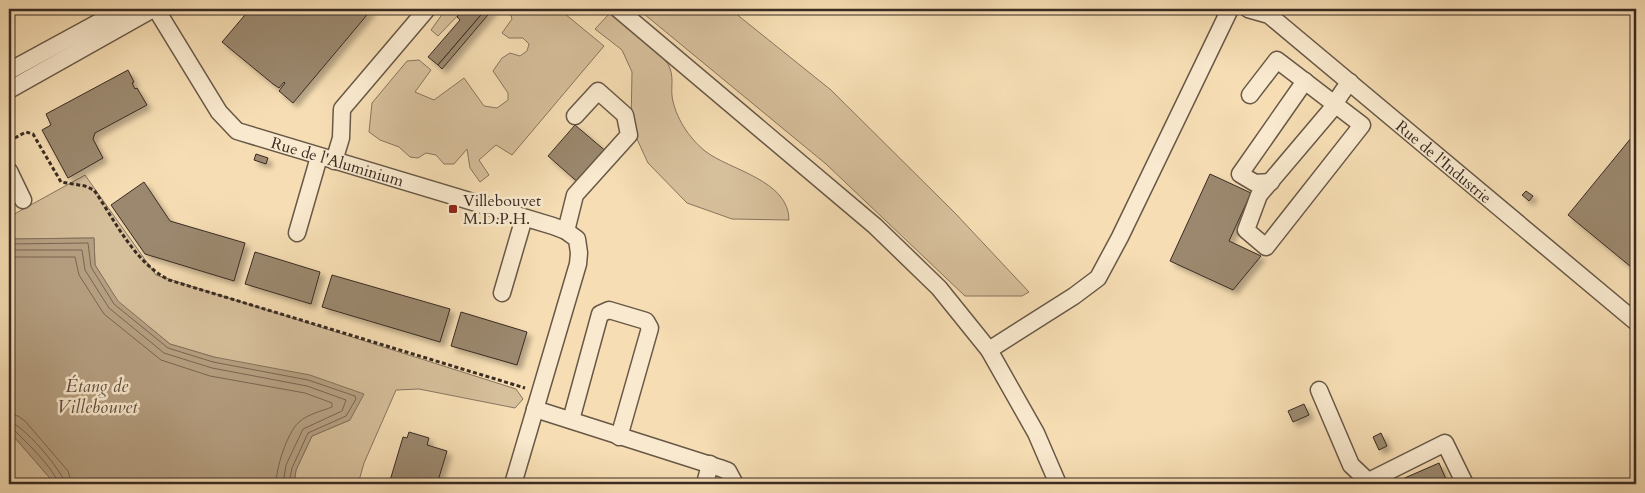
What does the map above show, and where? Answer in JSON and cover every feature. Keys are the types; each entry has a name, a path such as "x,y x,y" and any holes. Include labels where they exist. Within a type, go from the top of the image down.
{"street":[{"path":"9,71 123,9"},
{"path":"9,90 155,9"},
{"name":"Rue de l'Aluminium","path":"155,9 219,112 237,130 524,218 572,235"},
{"path":"297,233 327,159 341,138 342,109 427,9"},
{"path":"618,9 882,232 939,288 989,350 1036,433 1058,484"},
{"path":"989,350 1074,296 1098,278 1120,237 1230,9"},
{"name":"Rue de l'Industrie","path":"1248,9 1270,16 1636,322"},
{"path":"1250,95 1277,60 1334,104 1362,125 1266,247 1246,230 1259,195 1334,104 1350,82"},
{"path":"1271,182 1255,183 1240,174 1305,81"},
{"path":"513,484 578,264 579,253 572,235 575,195 629,134 625,116 598,91 575,116"},
{"path":"9,171 24,200"},
{"path":"502,293 524,218"},
{"path":"571,420 600,314 610,310 646,321 650,328 619,437"},
{"path":"1318,390 1351,465 1370,483 1445,443 1465,484"},
{"path":"535,409 619,437 710,464 728,471 735,484"},
{"path":"705,484 710,464"}],"path":[{"path":"9,140 26,132 33,134 61,182 85,186 94,190 142,261 156,274 169,280 525,387 522,396"}],"shaded area":[{"path":"446,9 464,9 438,36 431,30"},
{"path":"509,9 559,9 604,46 512,155 496,145 479,160 489,175 480,182 470,168 467,149 454,164 444,164 436,155 426,153 418,158 410,157 399,147 380,140 369,132 372,103 407,61 419,60 431,70 415,92 434,100 464,78 484,106 497,108 508,100 508,93 493,71 502,58 510,53 520,56 527,51 529,44 523,38 509,38 502,33 512,19"},
{"path":"638,9 730,9 831,90 955,213 1029,292 1022,296 965,296 826,164"},
{"path":"610,13 666,61 671,70 672,96 676,112 694,140 705,151 716,158 769,186 779,195 786,206 789,220 732,219 687,203 648,163 631,126 632,72 622,50 595,29"},
{"path":"85,175 156,275 516,389 523,399 515,408 419,389 396,390 364,463 358,484 294,484 296,470 312,436 350,420 214,357 170,344 118,302 95,265 94,238 9,239 9,217"},
{"path":"9,431 55,484 9,484"}],"water":[{"name":"Étang de Villebouvet","path":"94,238 95,265 118,301 170,344 214,357 310,375 364,394 350,420 312,436 296,470 294,484 55,484 9,431 9,239"}],"building":[{"path":"250,9 372,9 293,103 279,91 284,82 279,88 222,42"},
{"path":"464,9 486,9 438,65 428,57 460,20 457,17"},
{"path":"486,9 493,9 442,69 438,65"},
{"path":"128,70 135,89 137,88 147,105 95,133 93,139 103,158 68,178 42,130 51,125 46,114"},
{"path":"575,125 608,153 581,185 548,156"},
{"path":"1636,132 1636,271 1568,215"},
{"path":"256,154 268,158 266,164 254,160"},
{"path":"1210,174 1251,193 1229,241 1261,256 1233,290 1170,261"},
{"path":"144,182 170,221 245,243 234,281 145,254 111,205"},
{"path":"1526,191 1533,196 1529,201 1522,195"},
{"path":"255,252 320,272 311,304 245,284"},
{"path":"332,275 450,309 440,342 322,307"},
{"path":"461,312 527,332 517,365 451,346"},
{"path":"1304,404 1309,415 1293,422 1288,411"},
{"path":"409,432 429,438 427,445 447,451 437,484 389,484 403,437 407,438"},
{"path":"1381,433 1387,446 1379,450 1373,437"},
{"path":"1439,463 1448,484 1391,484"}],"place":[{"name":"Villebouvet M.D.P.H.","path":"453,209"}]}
